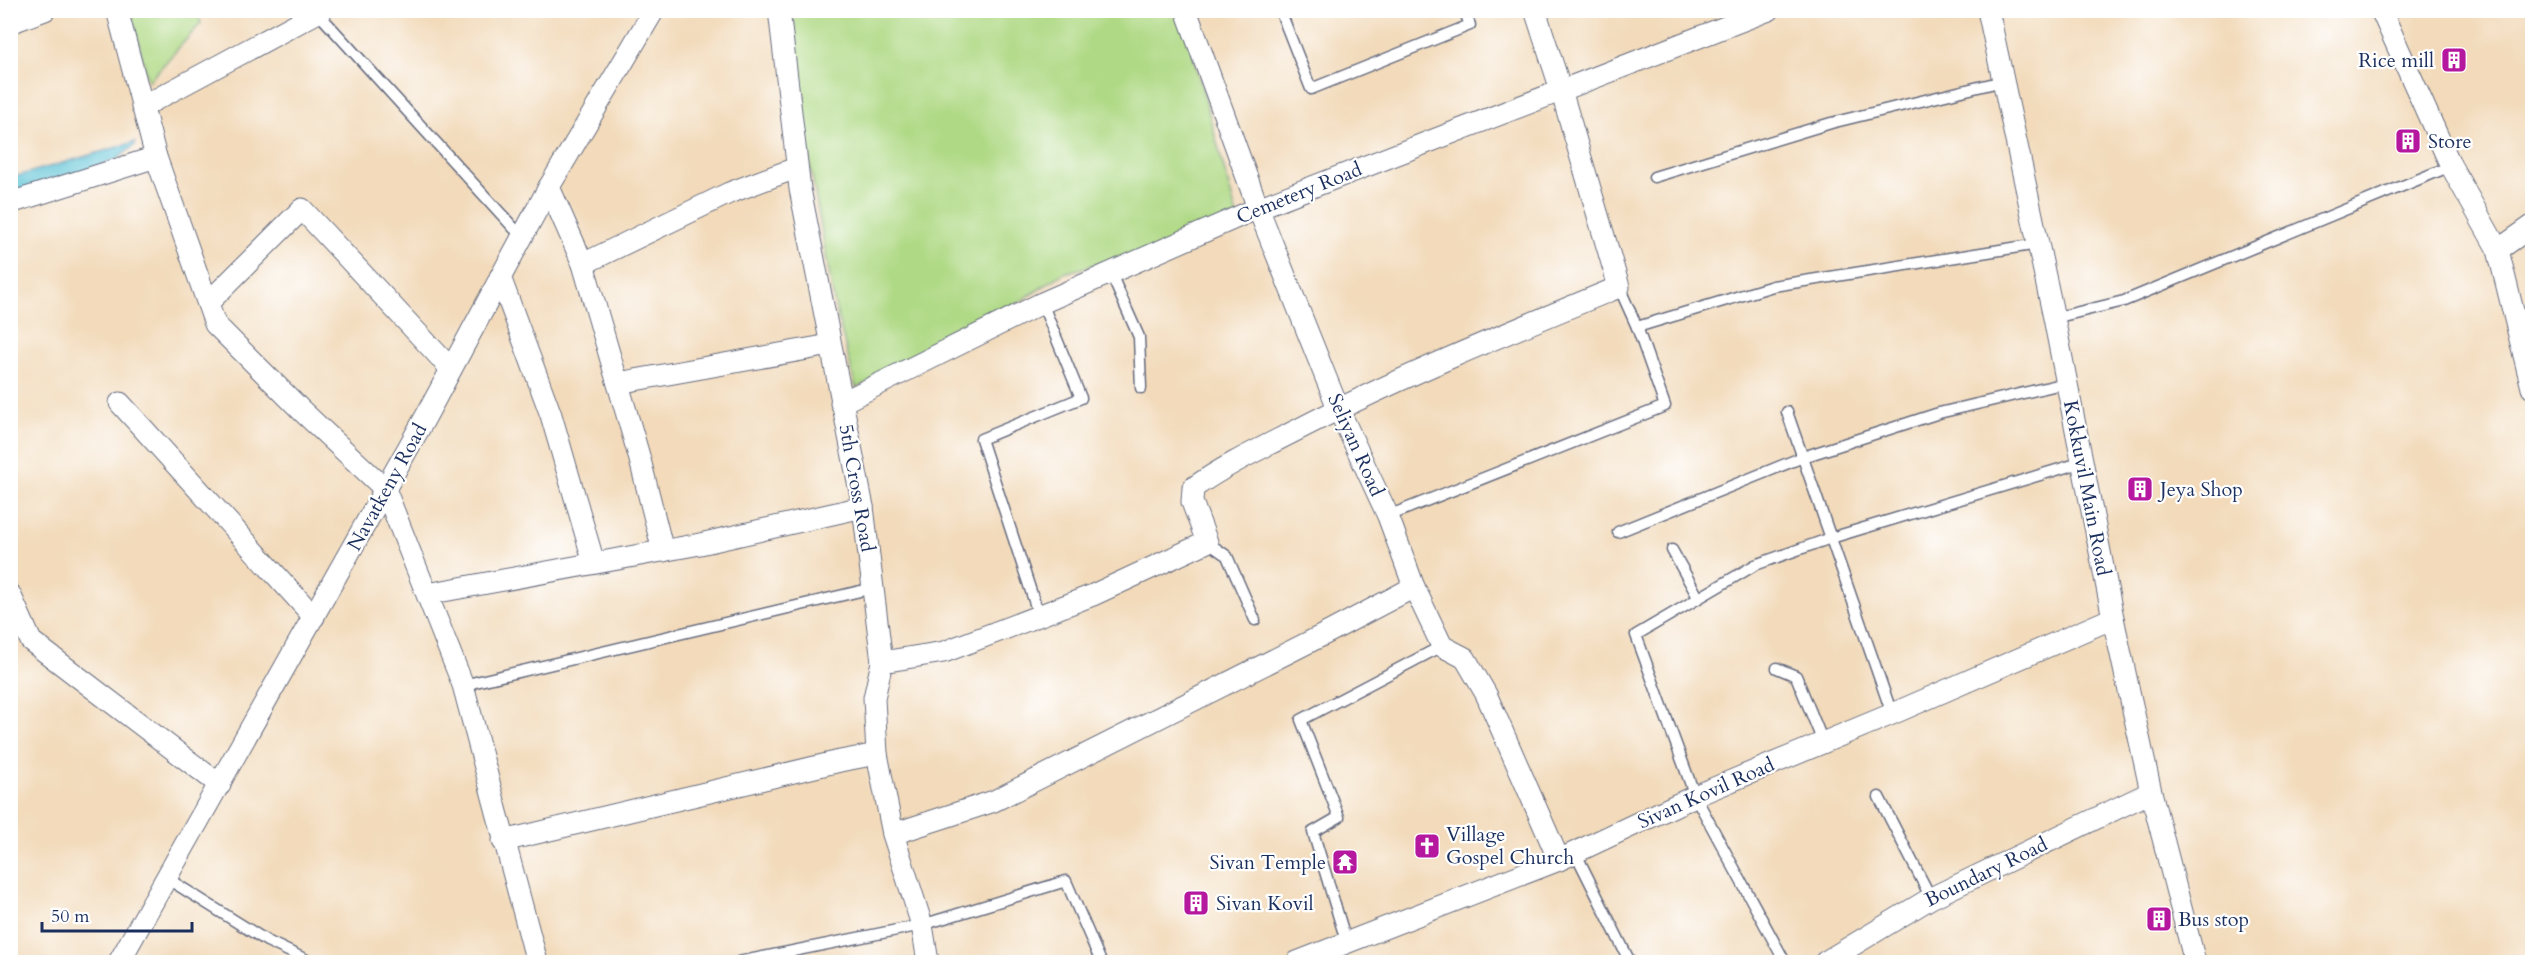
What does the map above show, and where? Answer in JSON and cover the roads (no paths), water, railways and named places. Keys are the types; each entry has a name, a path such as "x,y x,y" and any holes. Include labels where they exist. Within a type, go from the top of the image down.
{"street":[{"path":"10,23 45,10"},
{"path":"117,10 156,157 215,324 302,411 385,489 463,685 537,963"},
{"name":"Navatkeny Road","path":"119,963 385,489 549,187 654,10"},
{"name":"5th Cross Road","path":"779,10 796,168 863,507 882,662 874,698 877,754 893,834 922,926 928,963"},
{"name":"Seliyan Road","path":"1186,10 1258,208 1338,408 1388,516 1414,587 1442,646"},
{"path":"882,662 944,652 1093,595 1208,543 1192,502 1193,488 1220,470 1338,408 1472,348 1619,287 1535,10"},
{"name":"Cemetery Road","path":"841,404 1042,303 1258,208 1769,10"},
{"name":"Kokkuvil Main Road","path":"1988,10 2054,318 2113,618 2151,792 2195,963"},
{"path":"2381,10 2451,166 2498,250 2532,388"},
{"path":"142,107 320,12"},
{"path":"10,203 156,157"},
{"path":"583,264 729,193 796,168"},
{"path":"549,187 583,264 663,551"},
{"path":"208,303 302,209 451,369"},
{"path":"2498,250 2532,226"},
{"path":"500,277 551,415 594,564"},
{"path":"618,383 830,345"},
{"path":"120,403 314,617"},
{"path":"427,594 663,551 863,507"},
{"path":"893,834 994,801 1319,638 1414,587"},
{"path":"10,594 32,641 220,785"},
{"name":"Sivan Kovil Road","path":"1297,963 1338,952 1567,856 1695,796 2113,618"},
{"path":"1442,646 1465,658 1486,694 1567,856"},
{"path":"503,841 877,754"},
{"name":"Boundary Road","path":"1825,963 1931,898 2151,792"}],"lane":[{"path":"1280,10 1311,89 1470,25 1464,10"},
{"path":"320,12 522,237"},
{"path":"1654,177 1831,123 2003,81"},
{"path":"2054,318 2124,301 2451,166"},
{"path":"1638,327 1773,286 2038,244"},
{"path":"1112,274 1139,337 1142,388"},
{"path":"1388,516 1665,406 1638,327 1619,287"},
{"path":"1039,616 981,439 1081,398 1042,303"},
{"path":"1618,532 1803,457 1939,413 2066,383"},
{"path":"1787,412 1892,714"},
{"path":"1785,963 1695,796 1636,635 1755,565 1831,538 2083,462"},
{"path":"1208,543 1227,556 1255,620"},
{"path":"1672,550 1698,597"},
{"path":"463,685 873,588"},
{"path":"1338,952 1312,832 1339,817 1301,720 1442,646"},
{"path":"1777,668 1797,676 1823,742"},
{"path":"1879,797 1931,898"},
{"path":"1567,856 1630,963"},
{"path":"168,879 267,941 311,963"},
{"path":"738,963 922,926 1066,881 1101,963"}],"water":[{"path":"135,142 135,145 116,160 11,194 10,178"}],"place":[{"name":"Rice mill","path":"2454,60"},
{"name":"Store","path":"2408,141"},
{"name":"Jeya Shop","path":"2140,489"},
{"name":"Village Gospel Church","path":"1427,846"},
{"name":"Sivan Temple","path":"1345,862"},
{"name":"Sivan Kovil","path":"1196,903"},
{"name":"Bus stop","path":"2159,919"}]}
